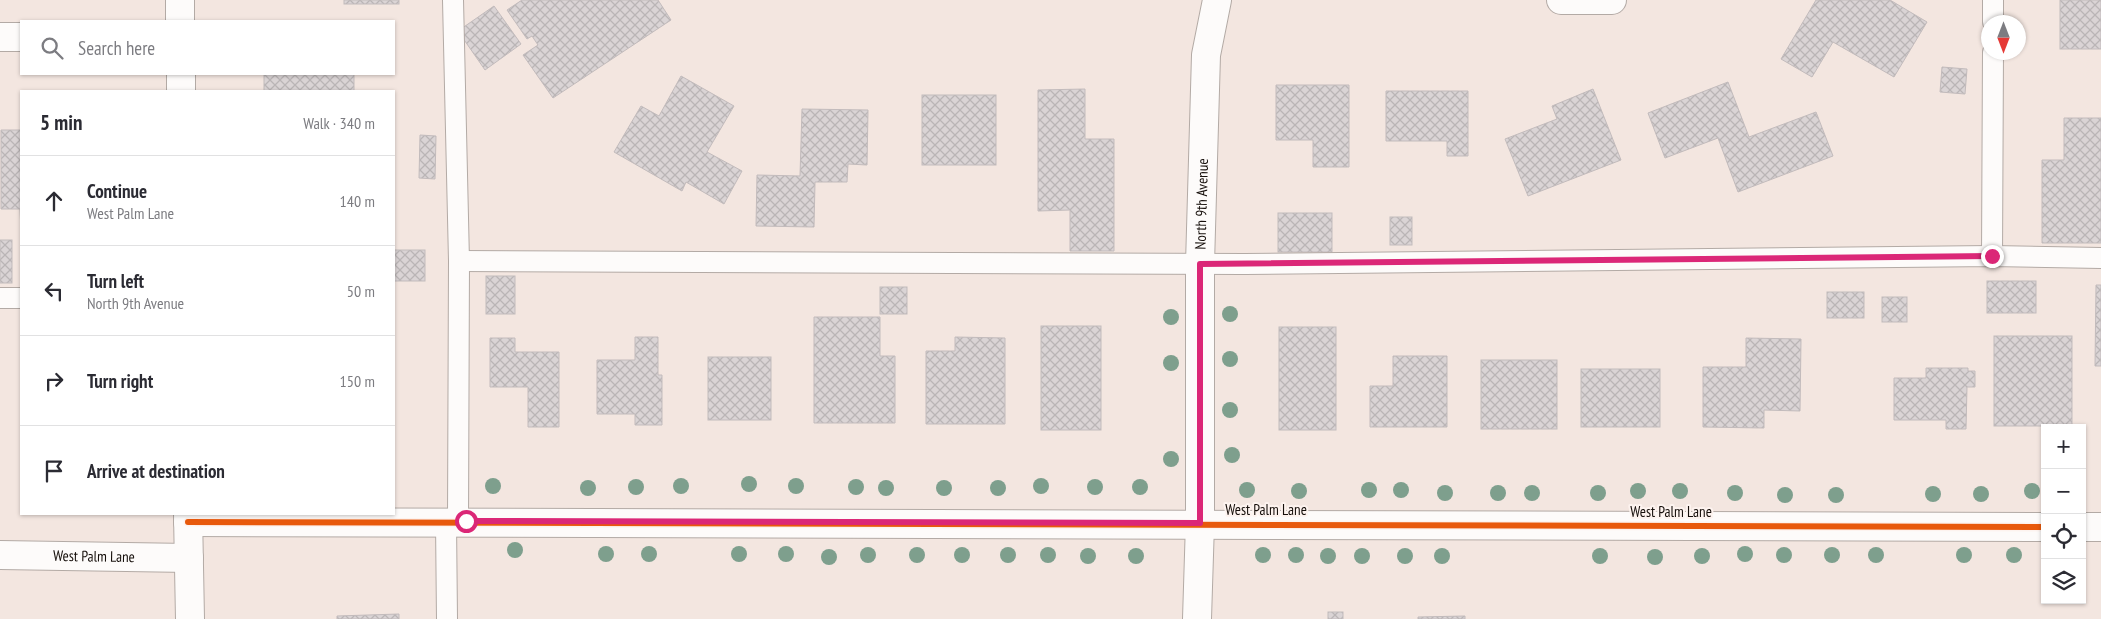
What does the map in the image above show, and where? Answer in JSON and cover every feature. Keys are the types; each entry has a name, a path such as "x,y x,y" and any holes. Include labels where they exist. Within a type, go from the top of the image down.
{"street":[{"path":"180,0 180,20"},
{"name":"North 9th Avenue","path":"1197,619 1200,523 1200,264 1206,55 1217,0"},
{"path":"1560,0 1612,0"},
{"path":"0,37 20,37"},
{"path":"181,75 181,90"},
{"path":"188,518 190,619"},
{"name":"West Palm Lane","path":"188,518 452,521 2041,526"},
{"path":"2086,527 2101,527"},
{"name":"West Palm Lane","path":"0,555 188,558"}],"lane":[{"path":"447,619 452,521 459,261 453,0"},
{"path":"1993,0 1993,15"},
{"path":"1992,256 1993,60"},
{"path":"459,261 1200,264 1992,256 2101,258"},
{"path":"0,298 20,298"}],"building":[{"path":"344,0 399,0 399,4 344,4"},
{"path":"522,0 658,0 671,20 553,98 523,55 538,45 532,36 527,39 507,10"},
{"path":"1816,0 1890,0 1927,22 1894,77 1833,42 1812,77 1781,59"},
{"path":"2060,0 2101,0 2101,49 2060,49"},
{"path":"494,6 521,44 485,70 458,31"},
{"path":"1942,67 1967,69 1965,94 1940,92"},
{"path":"264,75 354,75 354,90 264,90"},
{"path":"681,76 734,106 707,152 742,171 724,204 686,182 682,191 614,152 641,106 659,116"},
{"path":"1728,82 1749,137 1816,112 1833,156 1738,192 1718,138 1665,158 1648,113"},
{"path":"1276,85 1349,85 1349,167 1313,167 1313,140 1276,140"},
{"path":"1085,89 1085,139 1114,139 1114,251 1070,251 1070,210 1038,211 1038,90"},
{"path":"1593,89 1621,160 1528,196 1505,139 1557,119 1552,106"},
{"path":"1386,91 1468,91 1468,156 1447,156 1447,141 1386,141"},
{"path":"922,95 996,95 996,165 922,165"},
{"path":"802,109 868,110 867,165 848,164 847,182 815,182 814,227 756,226 757,175 800,176"},
{"path":"2064,118 2101,118 2101,243 2042,243 2042,160 2064,160"},
{"path":"1,130 20,130 20,209 1,209"},
{"path":"420,135 436,136 435,179 419,178"},
{"path":"1278,213 1332,213 1332,252 1278,252"},
{"path":"1390,217 1412,217 1412,245 1390,245"},
{"path":"0,240 12,240 12,283 0,283"},
{"path":"395,250 425,250 425,281 395,281"},
{"path":"486,276 515,276 515,314 486,314"},
{"path":"1987,281 2036,281 2036,313 1987,313"},
{"path":"2096,285 2101,285 2101,366 2095,366"},
{"path":"880,287 907,287 907,314 880,314"},
{"path":"1827,292 1864,292 1864,318 1827,318"},
{"path":"1882,297 1907,297 1907,322 1882,322"},
{"path":"814,317 880,317 880,356 895,356 895,423 814,423"},
{"path":"1041,326 1101,326 1101,430 1041,430"},
{"path":"1279,327 1336,327 1336,430 1279,430"},
{"path":"1994,336 2072,336 2072,424 1994,426"},
{"path":"635,337 658,337 658,375 662,375 662,425 635,425 635,414 597,414 597,360 635,360"},
{"path":"955,337 1005,338 1005,424 926,424 926,351 955,351"},
{"path":"490,338 515,338 515,352 559,352 559,427 528,427 528,387 490,387"},
{"path":"1746,338 1801,339 1800,411 1764,410 1764,428 1703,427 1703,367 1746,367"},
{"path":"1393,356 1447,356 1447,427 1370,427 1370,386 1393,386"},
{"path":"708,357 771,357 771,420 708,420"},
{"path":"1481,360 1557,360 1557,429 1481,429"},
{"path":"1926,368 1968,368 1968,371 1975,371 1975,387 1967,387 1966,429 1946,429 1946,420 1894,420 1894,378 1926,378"},
{"path":"1581,369 1660,369 1660,427 1581,427"},
{"path":"1328,612 1343,612 1343,619 1328,619"},
{"path":"399,614 399,619 337,619 337,616"},
{"path":"1465,616 1465,619 1418,619 1418,617"}],"cycle path":[{"path":"188,522 2041,527"}],"route":[{"path":"466,521 1200,523 1200,264 1992,256"}]}
